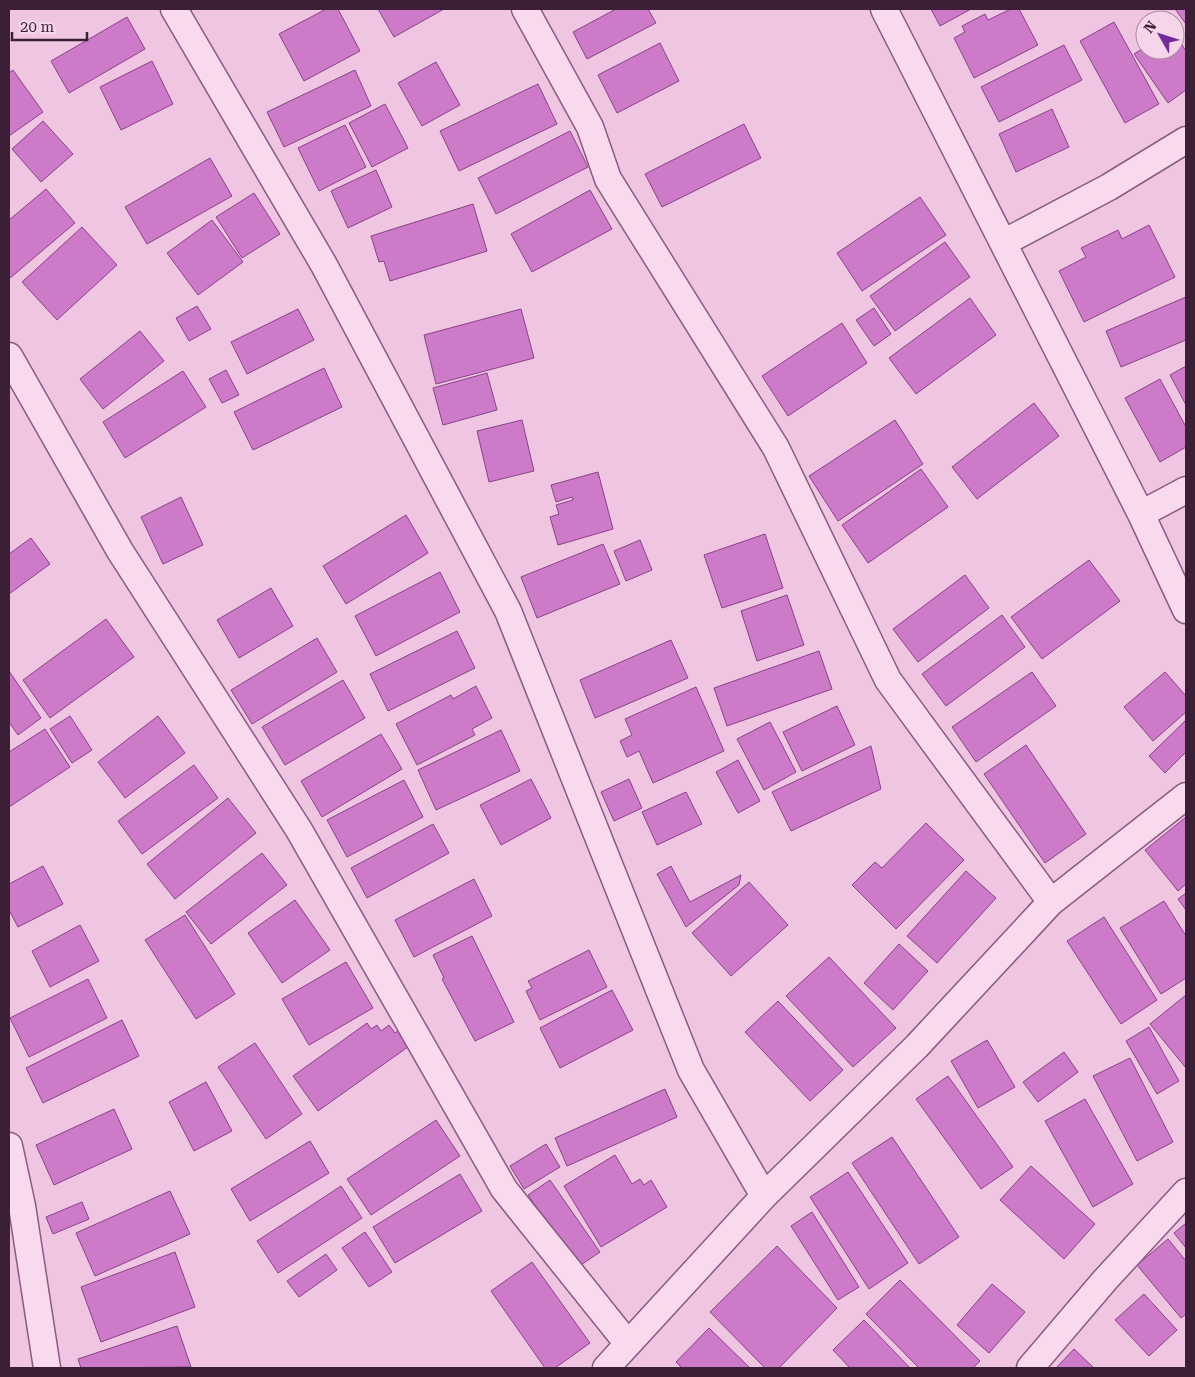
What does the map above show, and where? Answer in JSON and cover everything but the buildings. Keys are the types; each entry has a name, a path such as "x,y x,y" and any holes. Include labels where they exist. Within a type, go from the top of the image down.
{"street":[{"path":"174,9 324,265 508,611 691,1070 764,1196"},
{"path":"525,9 590,127 608,179 776,448 888,680 1051,902"},
{"path":"884,9 1141,514 1186,610"},
{"path":"1003,243 1109,187 1186,140"},
{"path":"9,356 120,551 299,830 504,1189 628,1344"},
{"path":"1141,514 1186,490"},
{"path":"606,1368 764,1196 917,1046 1051,902 1186,796"},
{"path":"9,1146 13,1181 47,1368"},
{"path":"1030,1368 1186,1192"}]}
